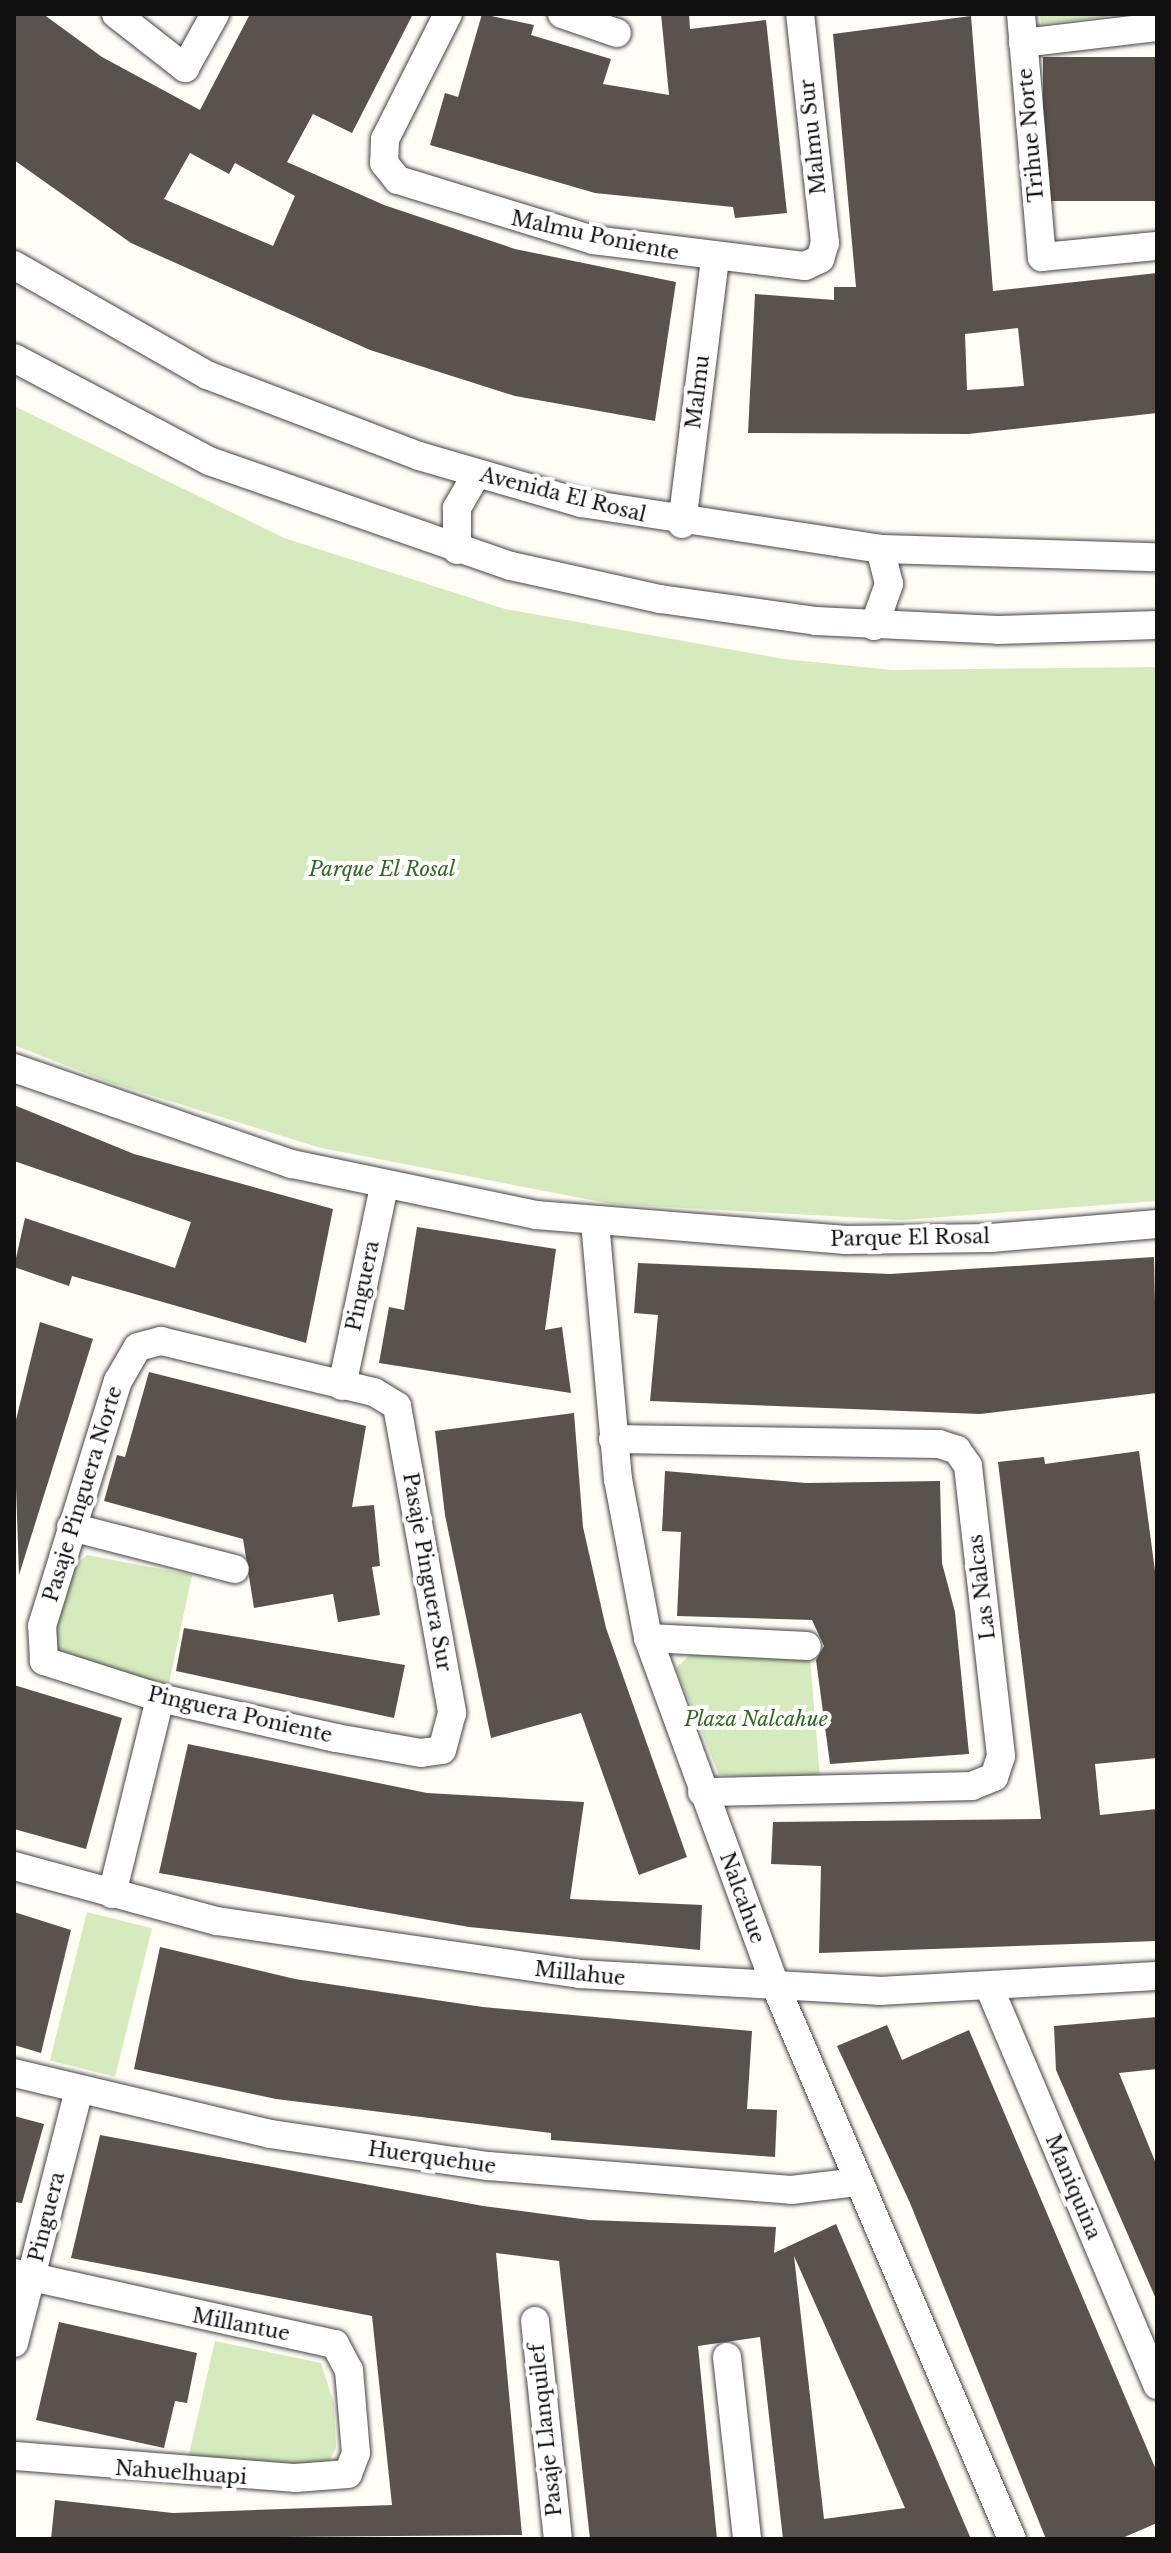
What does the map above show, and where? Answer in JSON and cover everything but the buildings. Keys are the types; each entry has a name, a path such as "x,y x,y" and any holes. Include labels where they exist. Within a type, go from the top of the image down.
{"street":[{"path":"116,14 185,68 215,14"},
{"name":"Malmu Poniente","path":"448,14 385,139 384,163 398,180 511,219 715,260 805,266 820,259"},
{"path":"562,14 617,33"},
{"name":"Malmu Sur","path":"800,14 825,243 820,259"},
{"name":"Trihue Norte","path":"1021,14 1042,257 1157,246"},
{"path":"1023,43 1157,27"},
{"name":"Malmu","path":"682,524 715,260"},
{"name":"Avenida El Rosal","path":"14,265 207,375 477,474 682,524 880,549 1157,557"},
{"path":"14,358 209,461 457,550 660,599 874,626 1157,625"},
{"path":"457,550 457,508 477,474"},
{"path":"874,626 889,584 880,549"},
{"name":"Parque El Rosal","path":"14,1068 197,1136 384,1186 595,1222 882,1241 1157,1224"},
{"name":"Pinguera","path":"342,1386 384,1186"},
{"name":"Nalcahue","path":"595,1222 613,1439 648,1638 776,1987 1012,2539"},
{"name":"Pasaje Pinguera Norte","path":"40,1654 71,1527 123,1367 145,1343 342,1386"},
{"name":"Pasaje Pinguera Sur","path":"342,1386 391,1400 403,1420 452,1713 445,1746"},
{"name":"Las Nalcas","path":"613,1439 939,1444 957,1450 968,1466 1001,1756 994,1777 972,1786 702,1792"},
{"path":"71,1527 235,1569"},
{"path":"648,1638 807,1646"},
{"name":"Pinguera Poniente","path":"40,1654 59,1669 160,1698 387,1748 433,1754 445,1746"},
{"path":"112,1894 160,1698"},
{"name":"Millahue","path":"14,1866 112,1894 266,1930 467,1961 776,1987 990,1989 1157,1976"},
{"name":"Maniquina","path":"990,1989 1157,2385"},
{"name":"Huerquehue","path":"14,2073 270,2134 488,2166 791,2190 857,2182"},
{"name":"Pinguera","path":"14,2343 23,2276 79,2090"},
{"name":"Millantue","path":"23,2276 335,2344 349,2370 356,2453 348,2474"},
{"name":"Pasaje Llanquilef","path":"535,2321 558,2539"},
{"path":"727,2357 747,2539"},
{"name":"Nahuelhuapi","path":"14,2456 218,2477 348,2474"}],"green space":[{"path":"1040,14 1127,14 1041,24"},
{"name":"Parque El Rosal","path":"14,406 284,538 505,609 784,659 892,670 1157,667 1157,1201 902,1220 612,1204 321,1148 108,1082 14,1045"},
{"path":"87,1555 192,1575 168,1688 56,1654 54,1625 75,1565"},
{"name":"Plaza Nalcahue","path":"692,1653 810,1659 820,1778 719,1775 676,1668"},
{"path":"87,1912 152,1928 115,2077 50,2060"},
{"path":"215,2341 321,2363 334,2404 336,2448 328,2463 187,2463"}]}
